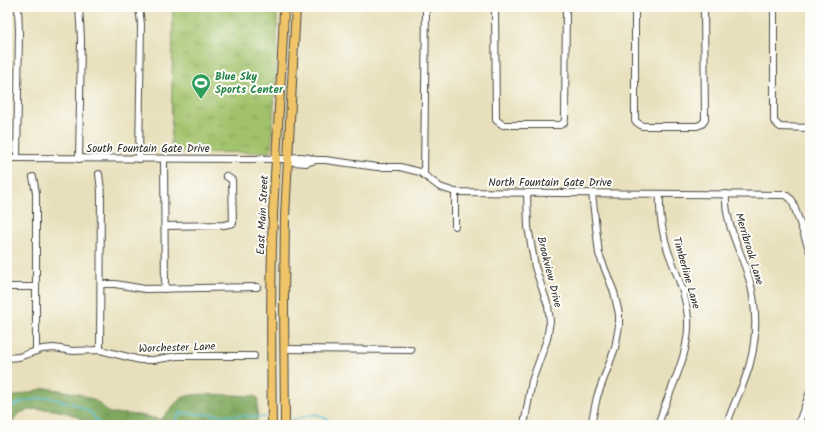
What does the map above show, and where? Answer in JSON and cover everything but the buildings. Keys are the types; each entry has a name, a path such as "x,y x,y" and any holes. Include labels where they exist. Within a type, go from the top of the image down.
{"main road":[{"name":"East Main Street","path":"272,425 270,289 283,53 284,7"},
{"name":"East Main Street","path":"285,425 284,303 286,216 296,7"},
{"path":"283,53 294,53"}],"street":[{"path":"17,158 18,7"},
{"path":"79,7 81,39 79,159"},
{"path":"139,7 141,24 139,159"},
{"path":"424,175 426,7"},
{"path":"495,7 496,120 503,125 560,126 566,119 566,7"},
{"path":"635,7 635,121 642,126 697,126 702,124 705,120 704,7"},
{"path":"774,7 774,121 780,127 810,128"},
{"name":"North Fountain Gate Drive","path":"288,159 294,157 307,157 316,160 377,167 400,167 424,175 440,187 455,192 786,195 791,198 810,252"},
{"name":"South Fountain Gate Drive","path":"7,158 288,159"},
{"path":"164,159 165,289"},
{"path":"99,174 101,191 100,350"},
{"path":"165,226 224,225 233,223 232,180 226,176"},
{"path":"33,177 36,193 36,351"},
{"path":"455,192 455,226"},
{"name":"Brookview Drive","path":"524,425 532,381 547,339 550,321 548,306 536,267 529,233 526,193"},
{"path":"591,425 597,397 615,348 619,326 617,303 614,292 599,254 592,193"},
{"name":"Timberline Lane","path":"658,425 662,410 684,354 688,334 685,300 667,248 659,209 660,194"},
{"name":"Merribrook Lane","path":"726,194 726,207 730,223 751,285 755,323 753,346 748,368 727,425"},
{"path":"101,284 115,284 145,289 256,288"},
{"path":"7,287 35,287"},
{"name":"Worchester Lane","path":"7,358 19,357 36,351 54,348 73,351 100,350 140,360 153,360 177,356 254,356"},
{"path":"284,349 412,350"},
{"path":"798,425 810,392"}],"green space":[{"path":"173,7 277,7 277,51 271,152 171,153"},
{"path":"46,388 72,392 88,397 103,406 109,413 141,415 160,420 177,402 187,396 216,394 254,396 258,398 257,425 87,425 74,415 42,409 22,412 15,417 12,425 7,425 7,402 15,396"}],"waterway":[{"path":"7,409 21,402 47,397 74,404 90,412 101,425"},
{"path":"172,425 180,413 266,417"},
{"path":"292,420 316,414 340,425"}],"place":[{"name":"Blue Sky Sports Center","path":"201,100"}]}
